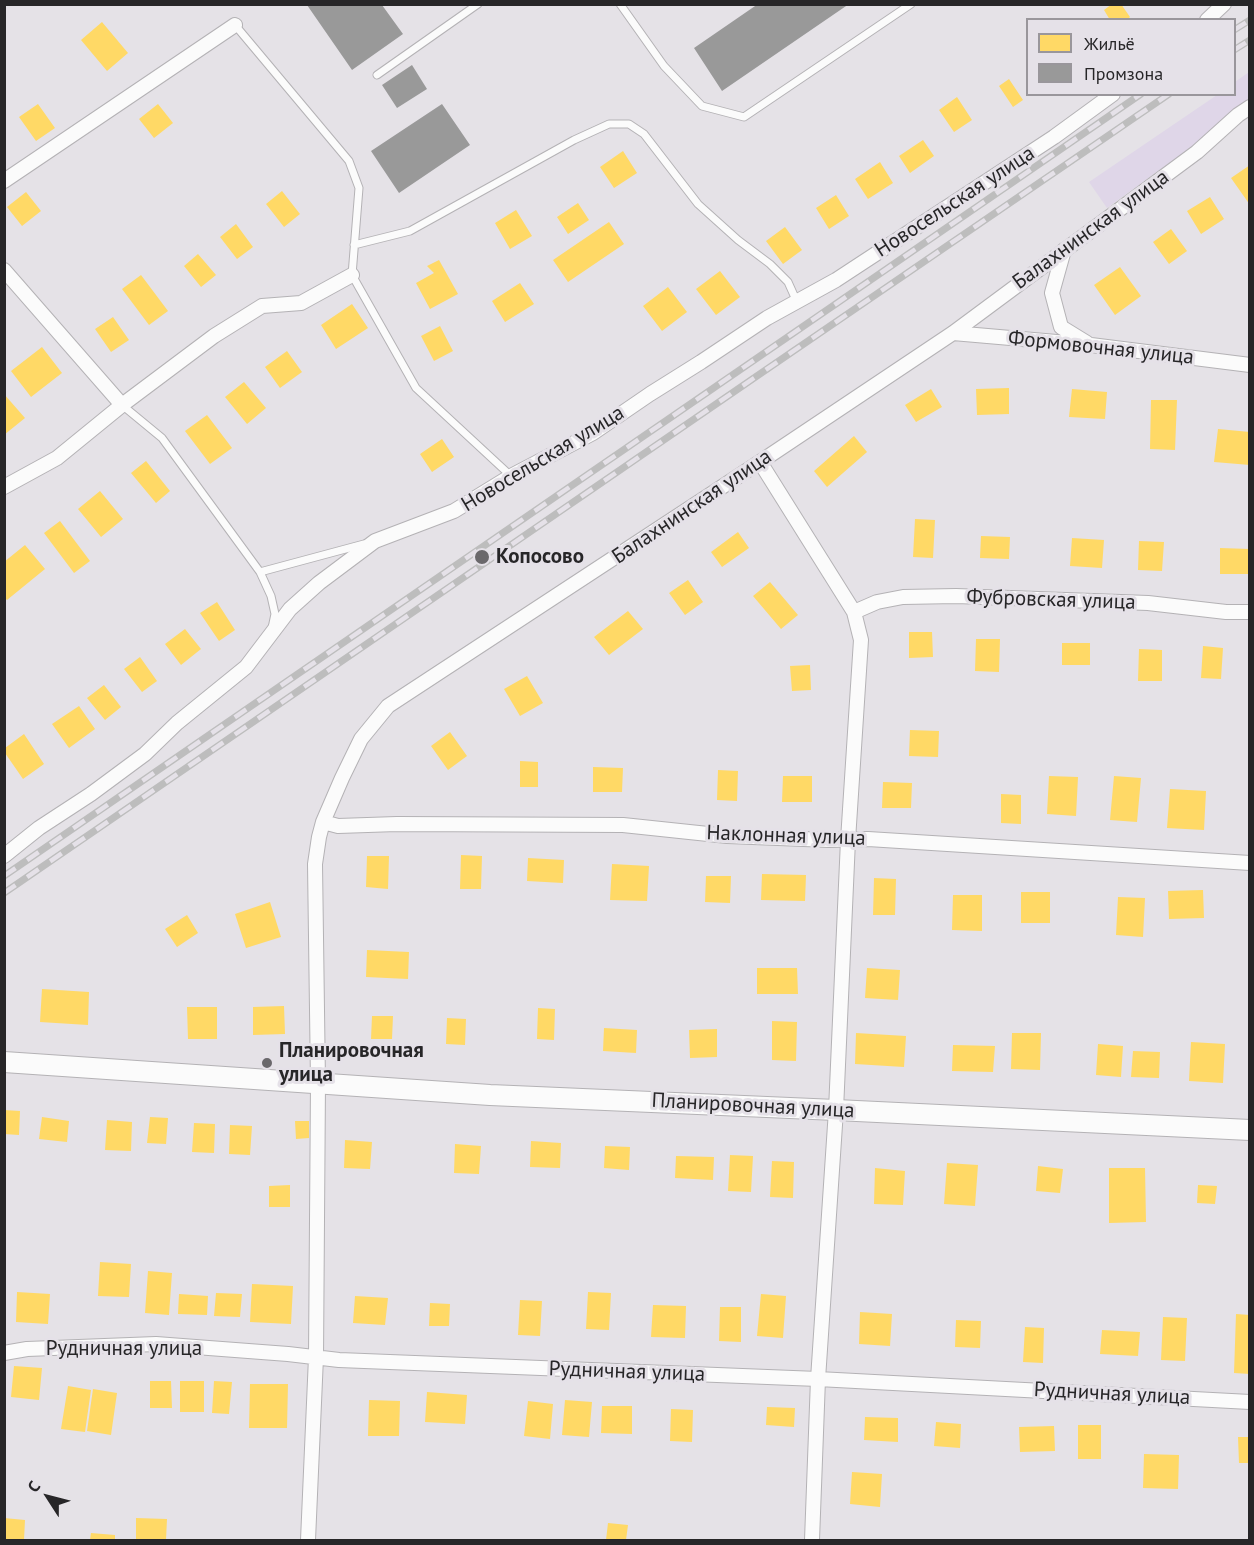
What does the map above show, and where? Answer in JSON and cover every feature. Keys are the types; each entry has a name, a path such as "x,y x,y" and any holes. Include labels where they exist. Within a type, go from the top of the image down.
{"main road":[{"name":"Планировочная улица","path":"4,1062 490,1095 1250,1130"}],"street":[{"path":"1209,18 1224,4"},
{"path":"4,181 235,24"},
{"name":"Новосельская улица","path":"4,856 39,828 91,794 145,754 177,723 246,667 290,609 320,583 375,542 454,511 511,476 593,433 766,318 836,280 1054,137 1110,96"},
{"name":"Балахнинская улица","path":"308,1540 316,1357 318,1083 315,864 323,822 361,739 388,706 953,333 1197,152 1250,107"},
{"path":"1064,250 1052,293 1061,327 1091,345"},
{"path":"4,270 122,405"},
{"path":"4,487 57,458 122,405 214,336 262,306 301,303 352,275"},
{"name":"Формовочная улица","path":"953,333 1091,345 1250,364"},
{"path":"760,462 854,612 861,640 848,840 836,1110 818,1379 812,1540"},
{"name":"Фубровская улица","path":"854,612 878,602 903,597 957,596 1148,603 1226,612 1250,612"},
{"name":"Наклонная улица","path":"323,822 338,826 623,825 728,836 880,840 1250,862"},
{"name":"Рудничная улица","path":"4,1353 27,1349 156,1344 350,1361 818,1379 1250,1402"}],"lane":[{"path":"377,75 478,4"},
{"path":"620,4 664,66 702,106 744,117 911,4"},
{"path":"235,24 349,161 359,188 352,275 416,388 511,476"},
{"path":"354,245 410,231 574,140 609,124 629,124 644,134 698,204 738,240 770,264 788,282 796,302"},
{"path":"122,405 162,438 260,572 271,596 275,614 270,637"},
{"path":"260,572 375,542"}],"shaded area":[{"path":"1249,72 1249,99 1234,109 1194,145 1107,208 1089,182 1216,96 1236,96 1236,81"}],"building: Жильё":[{"path":"1112,4 1121,4 1130,17 1109,18 1104,10"},
{"path":"102,22 128,53 107,71 81,40"},
{"path":"1009,79 1023,100 1013,107 999,86"},
{"path":"957,97 972,120 954,132 939,110"},
{"path":"38,104 55,128 36,141 19,117"},
{"path":"158,104 173,123 154,138 139,119"},
{"path":"923,140 934,156 910,173 899,156"},
{"path":"623,151 637,173 614,188 600,167"},
{"path":"880,162 893,183 868,199 855,179"},
{"path":"1250,165 1250,205 1231,178"},
{"path":"282,191 300,214 284,227 266,204"},
{"path":"26,192 41,211 22,226 7,207"},
{"path":"836,195 849,216 829,229 816,208"},
{"path":"1210,197 1224,219 1201,234 1187,211"},
{"path":"578,203 589,220 568,234 557,217"},
{"path":"516,210 532,236 510,249 495,223"},
{"path":"609,222 624,244 568,282 553,260"},
{"path":"236,224 253,247 237,259 220,237"},
{"path":"785,227 802,250 783,264 766,241"},
{"path":"1171,229 1187,251 1169,264 1153,242"},
{"path":"198,254 216,275 201,287 184,266"},
{"path":"439,260 458,294 430,309 416,283 434,273 427,266"},
{"path":"1120,267 1141,296 1115,315 1094,285"},
{"path":"720,271 740,297 716,315 696,289"},
{"path":"141,275 168,311 149,325 122,289"},
{"path":"520,283 534,304 505,322 492,301"},
{"path":"668,287 687,312 662,331 643,306"},
{"path":"352,304 368,328 336,349 321,325"},
{"path":"113,317 129,340 111,352 95,329"},
{"path":"440,326 453,351 434,361 421,336"},
{"path":"42,347 62,373 31,397 11,371"},
{"path":"287,351 302,372 280,388 265,367"},
{"path":"244,382 266,408 247,424 225,397"},
{"path":"1009,388 1009,414 977,415 976,389"},
{"path":"931,389 942,407 916,422 905,405"},
{"path":"1072,389 1107,392 1105,419 1069,417"},
{"path":"4,394 25,418 4,435"},
{"path":"1151,400 1177,400 1175,450 1150,449"},
{"path":"207,415 232,448 210,464 185,431"},
{"path":"1218,429 1250,432 1250,465 1214,462"},
{"path":"854,436 867,452 827,487 814,471"},
{"path":"442,439 454,457 432,472 420,454"},
{"path":"146,461 170,491 156,503 131,473"},
{"path":"100,491 123,519 101,537 78,509"},
{"path":"915,519 935,520 933,558 913,557"},
{"path":"60,521 90,561 74,573 44,533"},
{"path":"738,532 749,548 722,567 711,552"},
{"path":"981,536 1010,537 1009,559 980,558"},
{"path":"1072,538 1104,540 1102,568 1070,566"},
{"path":"1139,541 1164,542 1162,571 1138,570"},
{"path":"25,545 45,569 7,600 4,597 4,562"},
{"path":"1220,548 1250,549 1250,574 1220,574"},
{"path":"688,580 703,602 685,615 669,593"},
{"path":"770,582 798,615 781,629 753,596"},
{"path":"217,602 235,630 219,641 200,613"},
{"path":"628,611 643,629 609,655 594,637"},
{"path":"185,629 201,649 181,665 165,644"},
{"path":"909,632 932,632 933,657 909,658"},
{"path":"976,639 1000,639 999,672 975,671"},
{"path":"1062,643 1090,643 1090,665 1062,665"},
{"path":"1203,646 1223,648 1221,679 1201,678"},
{"path":"1139,649 1162,650 1162,681 1138,681"},
{"path":"140,657 157,681 142,692 124,669"},
{"path":"810,665 811,690 792,691 790,666"},
{"path":"527,676 543,703 520,716 504,689"},
{"path":"104,685 121,707 105,720 87,698"},
{"path":"79,706 95,729 69,748 52,724"},
{"path":"910,730 939,731 938,757 909,756"},
{"path":"450,732 467,756 448,770 431,746"},
{"path":"24,734 44,764 23,779 5,753 5,748"},
{"path":"520,761 538,762 538,787 520,787"},
{"path":"593,767 623,768 622,792 593,792"},
{"path":"718,770 738,771 737,801 717,800"},
{"path":"783,776 812,776 812,802 782,802"},
{"path":"1049,776 1078,777 1076,816 1047,814"},
{"path":"1114,776 1141,778 1137,822 1110,820"},
{"path":"883,782 912,783 911,808 882,808"},
{"path":"1170,789 1206,791 1204,830 1167,828"},
{"path":"1001,794 1021,795 1021,824 1001,823"},
{"path":"461,855 482,856 481,889 460,889"},
{"path":"367,856 389,856 388,889 366,887"},
{"path":"528,858 564,860 563,883 527,881"},
{"path":"612,864 649,866 647,901 610,900"},
{"path":"762,874 806,875 805,901 761,900"},
{"path":"706,876 731,876 730,903 705,902"},
{"path":"874,878 896,879 895,915 873,915"},
{"path":"1203,890 1204,918 1169,919 1168,891"},
{"path":"1021,892 1050,892 1050,923 1021,923"},
{"path":"953,895 982,895 982,931 952,930"},
{"path":"1118,897 1145,898 1143,937 1116,935"},
{"path":"270,902 281,937 246,948 235,914"},
{"path":"187,915 198,933 177,947 165,929"},
{"path":"367,950 409,952 408,979 366,977"},
{"path":"757,968 797,968 798,994 757,994"},
{"path":"867,968 900,970 898,1000 865,998"},
{"path":"42,989 89,992 88,1025 40,1022"},
{"path":"284,1006 285,1034 253,1035 253,1007"},
{"path":"187,1007 217,1007 217,1039 188,1039"},
{"path":"538,1008 555,1009 554,1040 537,1039"},
{"path":"372,1016 393,1016 392,1039 371,1039"},
{"path":"447,1018 466,1019 465,1045 446,1044"},
{"path":"772,1021 797,1022 796,1061 772,1060"},
{"path":"604,1028 637,1030 636,1053 603,1051"},
{"path":"717,1029 717,1057 690,1058 689,1030"},
{"path":"856,1033 906,1036 904,1067 855,1064"},
{"path":"1012,1033 1041,1033 1040,1070 1011,1069"},
{"path":"1191,1042 1225,1044 1223,1083 1189,1081"},
{"path":"1098,1044 1123,1046 1121,1077 1096,1075"},
{"path":"953,1045 995,1046 993,1072 952,1071"},
{"path":"1133,1051 1160,1052 1159,1078 1131,1077"},
{"path":"4,1110 20,1111 19,1135 4,1134"},
{"path":"42,1117 69,1121 67,1142 39,1139"},
{"path":"150,1117 168,1118 166,1144 147,1143"},
{"path":"107,1120 132,1122 131,1151 105,1150"},
{"path":"295,1121 309,1121 309,1138 296,1139"},
{"path":"194,1123 215,1124 214,1153 192,1152"},
{"path":"230,1125 252,1126 250,1155 229,1154"},
{"path":"345,1140 372,1142 370,1169 344,1168"},
{"path":"531,1141 561,1143 560,1168 530,1167"},
{"path":"455,1144 481,1146 479,1174 454,1173"},
{"path":"605,1146 630,1147 629,1170 604,1168"},
{"path":"730,1155 753,1156 751,1192 728,1191"},
{"path":"676,1156 714,1157 713,1180 675,1178"},
{"path":"772,1161 794,1162 793,1198 770,1197"},
{"path":"947,1163 978,1165 975,1206 944,1204"},
{"path":"1038,1166 1063,1169 1060,1193 1036,1191"},
{"path":"875,1168 905,1171 903,1205 874,1204"},
{"path":"1109,1168 1145,1168 1146,1222 1109,1223"},
{"path":"290,1185 290,1207 269,1207 269,1186"},
{"path":"1198,1185 1217,1186 1215,1204 1197,1203"},
{"path":"100,1262 131,1264 129,1297 98,1296"},
{"path":"148,1271 172,1273 169,1315 145,1313"},
{"path":"252,1284 293,1286 291,1324 250,1322"},
{"path":"17,1292 50,1294 48,1324 16,1322"},
{"path":"588,1292 611,1293 609,1330 586,1329"},
{"path":"216,1293 242,1294 240,1317 214,1316"},
{"path":"179,1294 208,1296 207,1315 178,1314"},
{"path":"761,1294 786,1296 783,1338 757,1336"},
{"path":"355,1296 388,1298 385,1325 353,1323"},
{"path":"520,1300 542,1301 540,1336 518,1335"},
{"path":"430,1303 450,1304 449,1326 429,1326"},
{"path":"653,1305 686,1306 685,1338 651,1337"},
{"path":"720,1307 741,1307 741,1342 719,1341"},
{"path":"860,1312 892,1314 890,1346 859,1344"},
{"path":"1236,1314 1250,1315 1250,1374 1234,1373"},
{"path":"1163,1317 1187,1318 1185,1361 1161,1360"},
{"path":"956,1320 981,1321 980,1348 955,1347"},
{"path":"1025,1327 1044,1328 1043,1363 1023,1362"},
{"path":"1102,1330 1140,1332 1138,1356 1100,1354"},
{"path":"14,1366 42,1368 39,1400 11,1397"},
{"path":"150,1381 171,1381 172,1408 150,1408"},
{"path":"180,1381 204,1381 204,1412 180,1412"},
{"path":"214,1381 232,1382 229,1414 212,1413"},
{"path":"250,1384 288,1384 287,1428 249,1428"},
{"path":"68,1386 91,1390 85,1432 61,1429"},
{"path":"93,1389 117,1393 111,1435 87,1431"},
{"path":"427,1392 467,1395 465,1424 425,1422"},
{"path":"369,1400 400,1401 399,1436 368,1436"},
{"path":"565,1400 592,1402 589,1437 562,1435"},
{"path":"528,1401 553,1404 550,1439 524,1436"},
{"path":"602,1406 632,1406 632,1434 601,1433"},
{"path":"767,1407 795,1408 794,1427 766,1425"},
{"path":"671,1409 693,1410 692,1442 670,1441"},
{"path":"865,1417 898,1418 898,1442 864,1440"},
{"path":"936,1422 961,1424 960,1448 934,1446"},
{"path":"1078,1425 1101,1425 1101,1459 1078,1459"},
{"path":"1054,1426 1055,1451 1020,1452 1019,1427"},
{"path":"1238,1437 1250,1437 1250,1463 1239,1463"},
{"path":"1144,1454 1179,1455 1178,1489 1143,1488"},
{"path":"852,1472 882,1474 880,1507 850,1504"},
{"path":"4,1518 25,1520 24,1540 4,1540"},
{"path":"136,1518 167,1519 166,1540 136,1540"},
{"path":"608,1523 628,1525 626,1540 606,1540"},
{"path":"91,1533 115,1535 115,1540 90,1540"}],"building: Промзона":[{"path":"758,4 849,4 722,91 694,48"},
{"path":"307,5 382,5 403,34 352,70"},
{"path":"412,65 427,89 397,108 382,85"},
{"path":"442,104 470,145 399,193 371,151"}],"railway":[{"path":"1236,29 1250,20"},
{"path":"1236,49 1250,40"},
{"path":"4,876 1138,96"},
{"path":"4,893 1166,96"}],"place":[{"name":"Копосово","path":"482,557"},
{"name":"Планировочная улица","path":"267,1063"}]}
